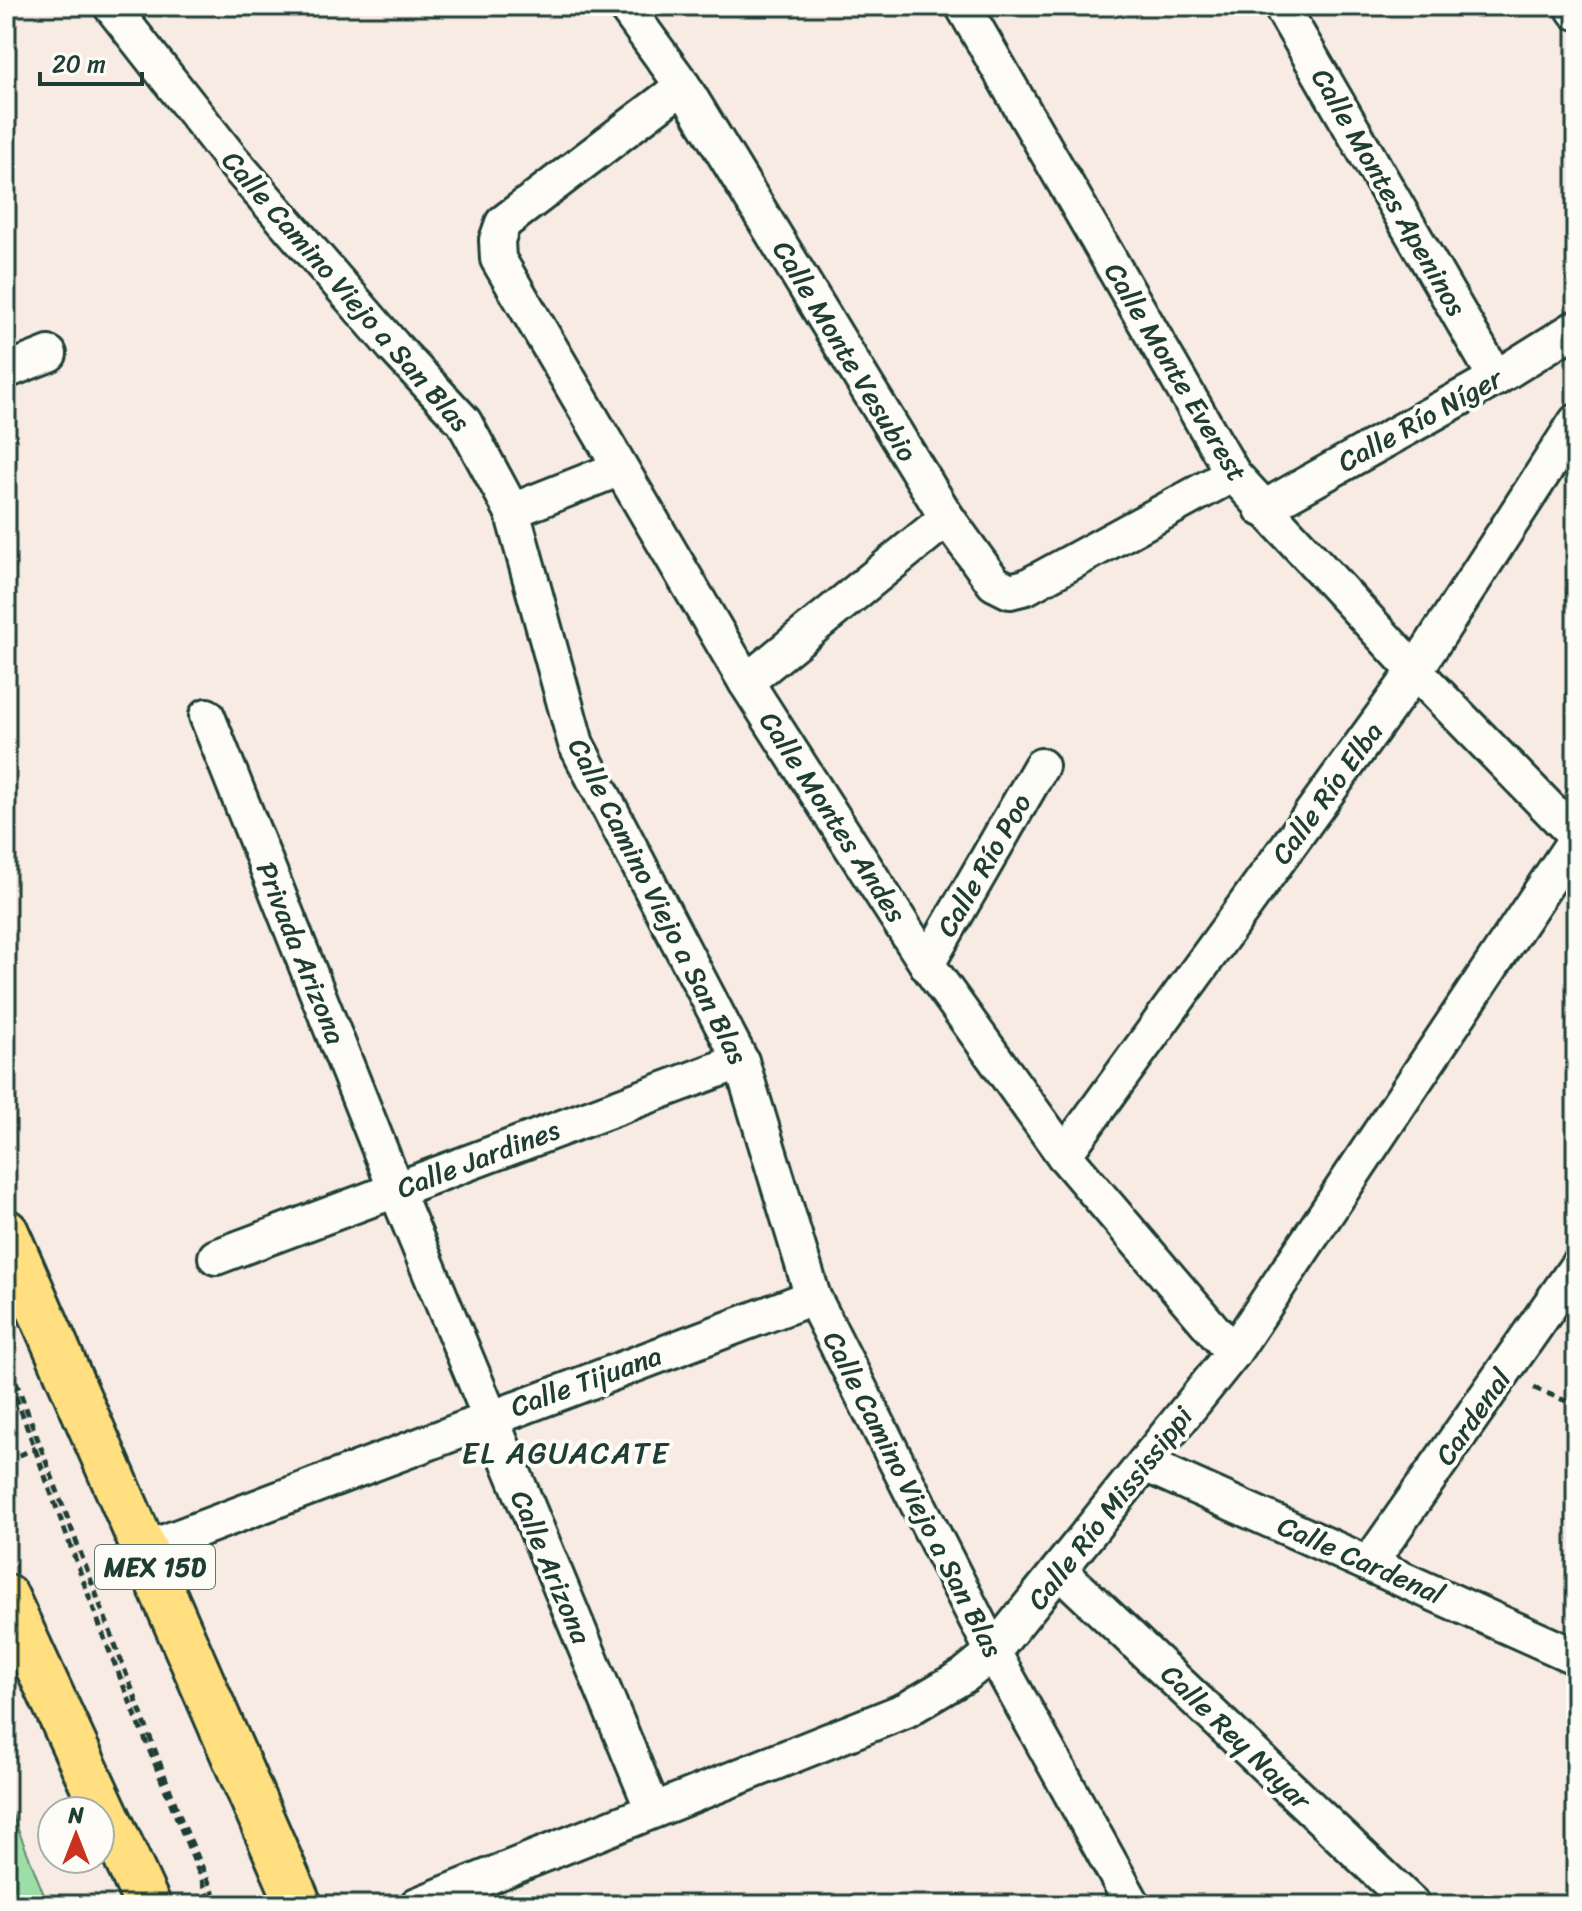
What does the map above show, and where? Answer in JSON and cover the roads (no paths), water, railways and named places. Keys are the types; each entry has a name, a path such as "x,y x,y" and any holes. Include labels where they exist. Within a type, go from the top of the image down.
{"highway":[{"name":"MEX 15D","path":"6,1232 147,1549 299,1905"},
{"path":"6,1597 148,1905"}],"street":[{"name":"Calle Camino Viejo a San Blas","path":"111,6 242,171 393,346 464,422 512,511 576,744 741,1061 813,1297 993,1652 1133,1905"},
{"name":"Calle Monte Vesubio","path":"625,6 683,86 947,518 994,583 1010,591 1026,587 1233,474"},
{"name":"Calle Monte Everest","path":"963,6 1233,474 1262,509 1415,671 1576,837"},
{"name":"Calle Montes Apeninos","path":"1281,6 1496,378"},
{"path":"1572,6 1576,12"},
{"name":"Calle Montes Andes","path":"683,86 503,223 497,240 498,259 618,469 746,682 927,964 1064,1155 1233,1353"},
{"name":"Calle Río Níger","path":"1262,509 1496,378 1576,328"},
{"path":"6,371 49,354"},
{"name":"Calle Río Elba","path":"1064,1155 1415,671 1576,422"},
{"path":"512,511 618,469"},
{"path":"746,682 947,518"},
{"name":"Privada Arizona","path":"207,716 396,1190"},
{"name":"Calle Río Poo","path":"927,964 1041,766"},
{"name":"Calle Río Mississippi","path":"417,1905 906,1710 965,1675 993,1652 1233,1353 1576,837"},
{"name":"Calle Jardines","path":"216,1257 741,1061"},
{"name":"Calle Arizona","path":"396,1190 653,1810"},
{"name":"Cardenal","path":"1369,1564 1576,1268"},
{"name":"Calle Tijuana","path":"147,1549 489,1417 813,1297"},
{"name":"Calle Cardenal","path":"1145,1464 1576,1657"},
{"name":"Calle Rey Nayar","path":"1059,1570 1413,1905"}],"district":[{"name":"EL AGUACATE","path":"566,1453"}]}
